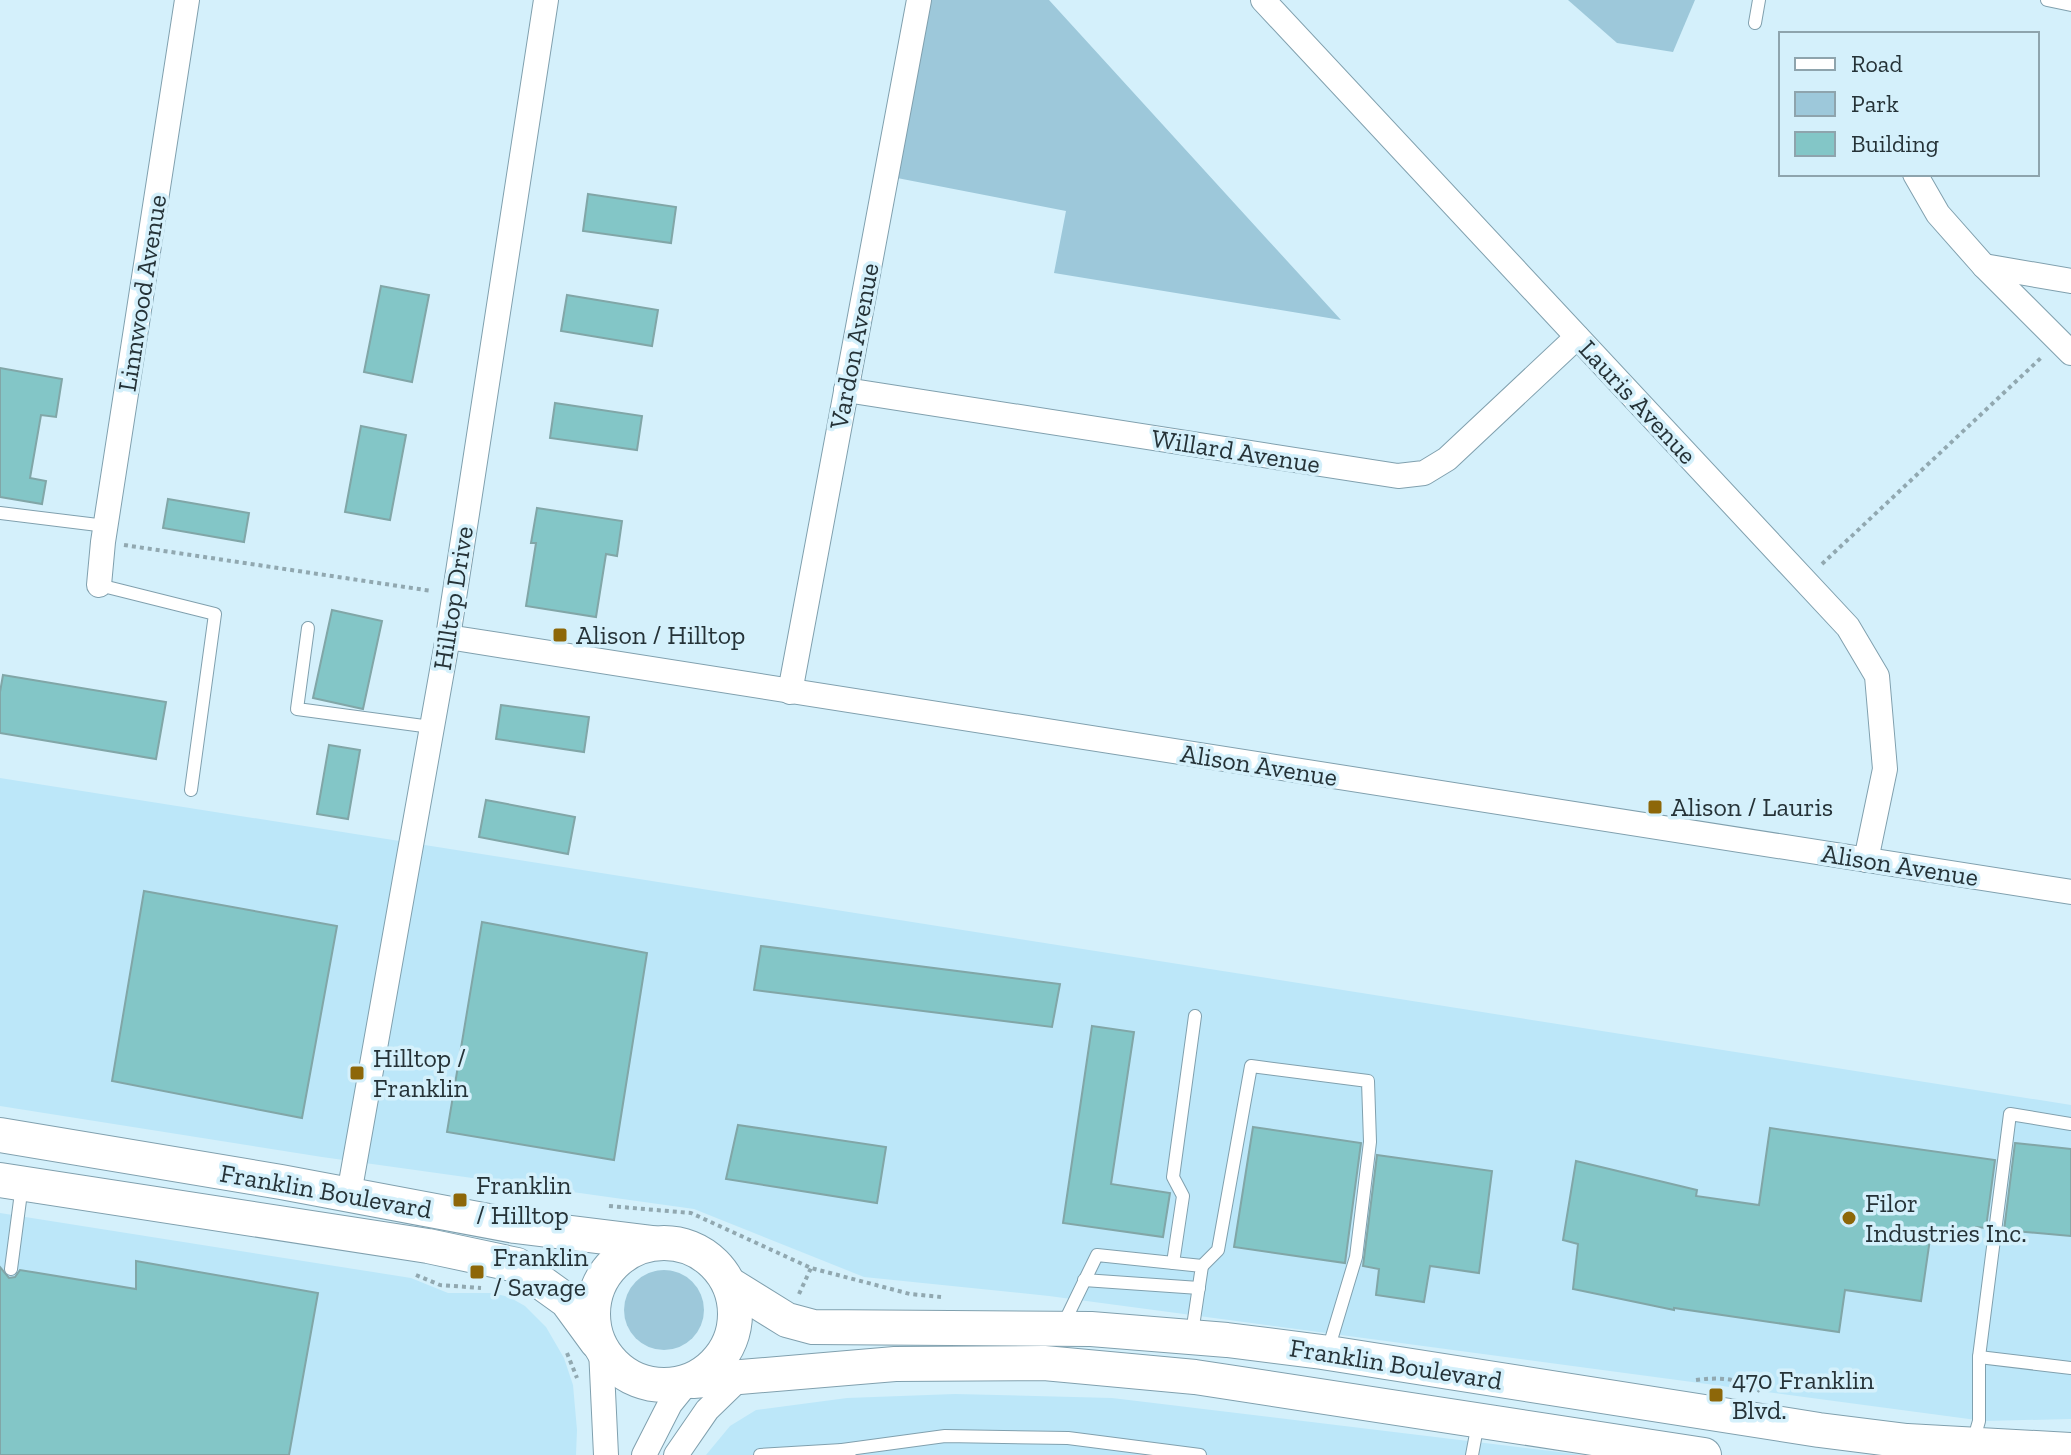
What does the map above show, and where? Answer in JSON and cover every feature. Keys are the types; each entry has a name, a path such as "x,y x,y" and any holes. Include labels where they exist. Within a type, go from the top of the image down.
{"main road":[{"name":"Franklin Boulevard","path":"0,1135 349,1194 515,1226 653,1243"},
{"name":"Franklin Boulevard","path":"11,1181 428,1246 517,1265 567,1301 599,1345"},
{"path":"653,1243 676,1243 698,1251 716,1265 729,1284 734,1306 733,1329 725,1350 710,1368 690,1382 650,1383 630,1377 614,1364 599,1345 593,1304 600,1282 613,1264 632,1250 653,1243"},
{"name":"Franklin Boulevard","path":"729,1284 787,1320 813,1327 1062,1329 1192,1337 1328,1353 1819,1430 1907,1441 2071,1450"},
{"name":"Franklin Boulevard","path":"690,1382 895,1364 1044,1363 1195,1377 1478,1420 1592,1446 1704,1455"}],"street":[{"name":"Linnwood Avenue","path":"99,585 104,534 187,0"},
{"name":"Hilltop Drive","path":"349,1194 448,637 546,0"},
{"name":"Vardon Avenue","path":"790,692 919,0"},
{"name":"Lauris Avenue","path":"1263,0 1848,627 1877,676 1885,769 1866,860"},
{"path":"1916,176 1938,214 1984,266 2065,347"},
{"path":"1984,266 2071,281"},
{"name":"Willard Avenue","path":"846,390 1398,476 1424,473 1447,459 1577,337"},
{"name":"Alison Avenue","path":"448,637 2071,892"},
{"path":"599,1345 606,1455"},
{"path":"676,1455 707,1410 741,1377"},
{"path":"644,1455 670,1404 690,1382"}],"lane":[{"path":"1755,23 1759,0"},
{"path":"2047,0 2071,5"},
{"path":"0,513 104,534"},
{"path":"99,585 215,614 191,790"},
{"path":"308,628 297,709 431,727"},
{"path":"1173,1263 1183,1196 1173,1177 1195,1016"},
{"path":"1192,1337 1202,1266 1218,1250 1251,1066 1368,1081 1370,1142 1356,1257 1328,1353"},
{"path":"1973,1445 1979,1421 1979,1357 2010,1114 2071,1124"},
{"path":"11,1181 11,1269"},
{"path":"1062,1329 1097,1255 1202,1266"},
{"path":"1084,1280 1199,1288"},
{"path":"1979,1357 2071,1368"},
{"path":"1472,1455 1478,1420"},
{"path":"760,1455 842,1450 945,1436 1068,1438 1200,1455"},
{"path":"842,1450 864,1455"}],"path":[{"path":"1804,580 2065,347"},
{"path":"104,534 454,594"},
{"path":"795,1303 811,1268"},
{"path":"405,1271 440,1285 485,1287"},
{"path":"563,1345 579,1383"}],"shaded area":[{"path":"0,778 2071,1105 2071,1419 1984,1421 1049,1296 864,1277 694,1209 322,1157 0,1106"},
{"path":"0,1213 411,1278 448,1293 492,1293 509,1297 525,1306 546,1327 564,1358 573,1385 576,1455 0,1455"},
{"path":"955,1394 1112,1398 1583,1455 706,1455 730,1426 756,1410 847,1398"}],"green space":[{"path":"918,0 1049,0 1341,320 1054,273 1066,211 892,177"},
{"path":"1568,0 1695,0 1673,52 1617,43"},
{"path":"664,1270 679,1273 692,1282 701,1295 704,1310 701,1325 692,1338 679,1347 664,1350 649,1347 636,1338 627,1325 624,1310 627,1295 636,1282 649,1273"}],"building":[{"path":"588,194 676,207 671,243 583,231"},
{"path":"381,286 429,295 412,382 364,372"},
{"path":"567,295 658,310 652,346 561,331"},
{"path":"0,368 62,379 56,417 41,415 30,478 46,481 42,504 0,497"},
{"path":"555,403 642,416 637,450 550,438"},
{"path":"361,426 406,435 390,520 345,512"},
{"path":"168,499 249,513 244,542 163,528"},
{"path":"537,508 622,521 617,556 606,554 596,617 526,606 536,543 531,543"},
{"path":"332,610 382,621 363,709 313,698"},
{"path":"3,675 166,702 156,759 0,733"},
{"path":"501,705 589,717 584,752 496,739"},
{"path":"329,745 360,750 348,819 317,814"},
{"path":"486,800 575,817 568,854 479,837"},
{"path":"144,891 337,926 302,1118 112,1081"},
{"path":"482,922 647,953 614,1160 447,1132"},
{"path":"761,946 1060,984 1052,1027 754,990"},
{"path":"1092,1026 1134,1032 1111,1184 1170,1193 1163,1237 1063,1223"},
{"path":"738,1125 886,1147 877,1203 726,1179"},
{"path":"1253,1127 1361,1143 1345,1263 1234,1247"},
{"name":"Filor Industries Inc.","path":"1770,1128 1995,1160 1986,1228 1976,1227 1974,1238 1931,1232 1921,1301 1845,1290 1839,1332 1674,1310 1573,1289 1578,1244 1563,1240 1576,1161 1697,1190 1696,1196 1759,1205"},
{"path":"2015,1143 2071,1149 2071,1236 2004,1230"},
{"path":"1377,1155 1492,1171 1479,1273 1430,1266 1424,1302 1376,1295 1379,1269 1363,1266"},
{"path":"136,1261 318,1293 289,1455 0,1455 0,1267 9,1278 15,1277 20,1270 136,1289"}],"place":[{"name":"Alison / Hilltop","path":"560,635"},
{"name":"Alison / Lauris","path":"1655,807"},
{"name":"Hilltop / Franklin","path":"357,1073"},
{"name":"Franklin / Hilltop","path":"460,1200"},
{"name":"Filor Industries Inc.","path":"1849,1218"},
{"name":"Franklin / Savage","path":"477,1272"},
{"name":"470 Franklin Blvd.","path":"1716,1395"}]}
